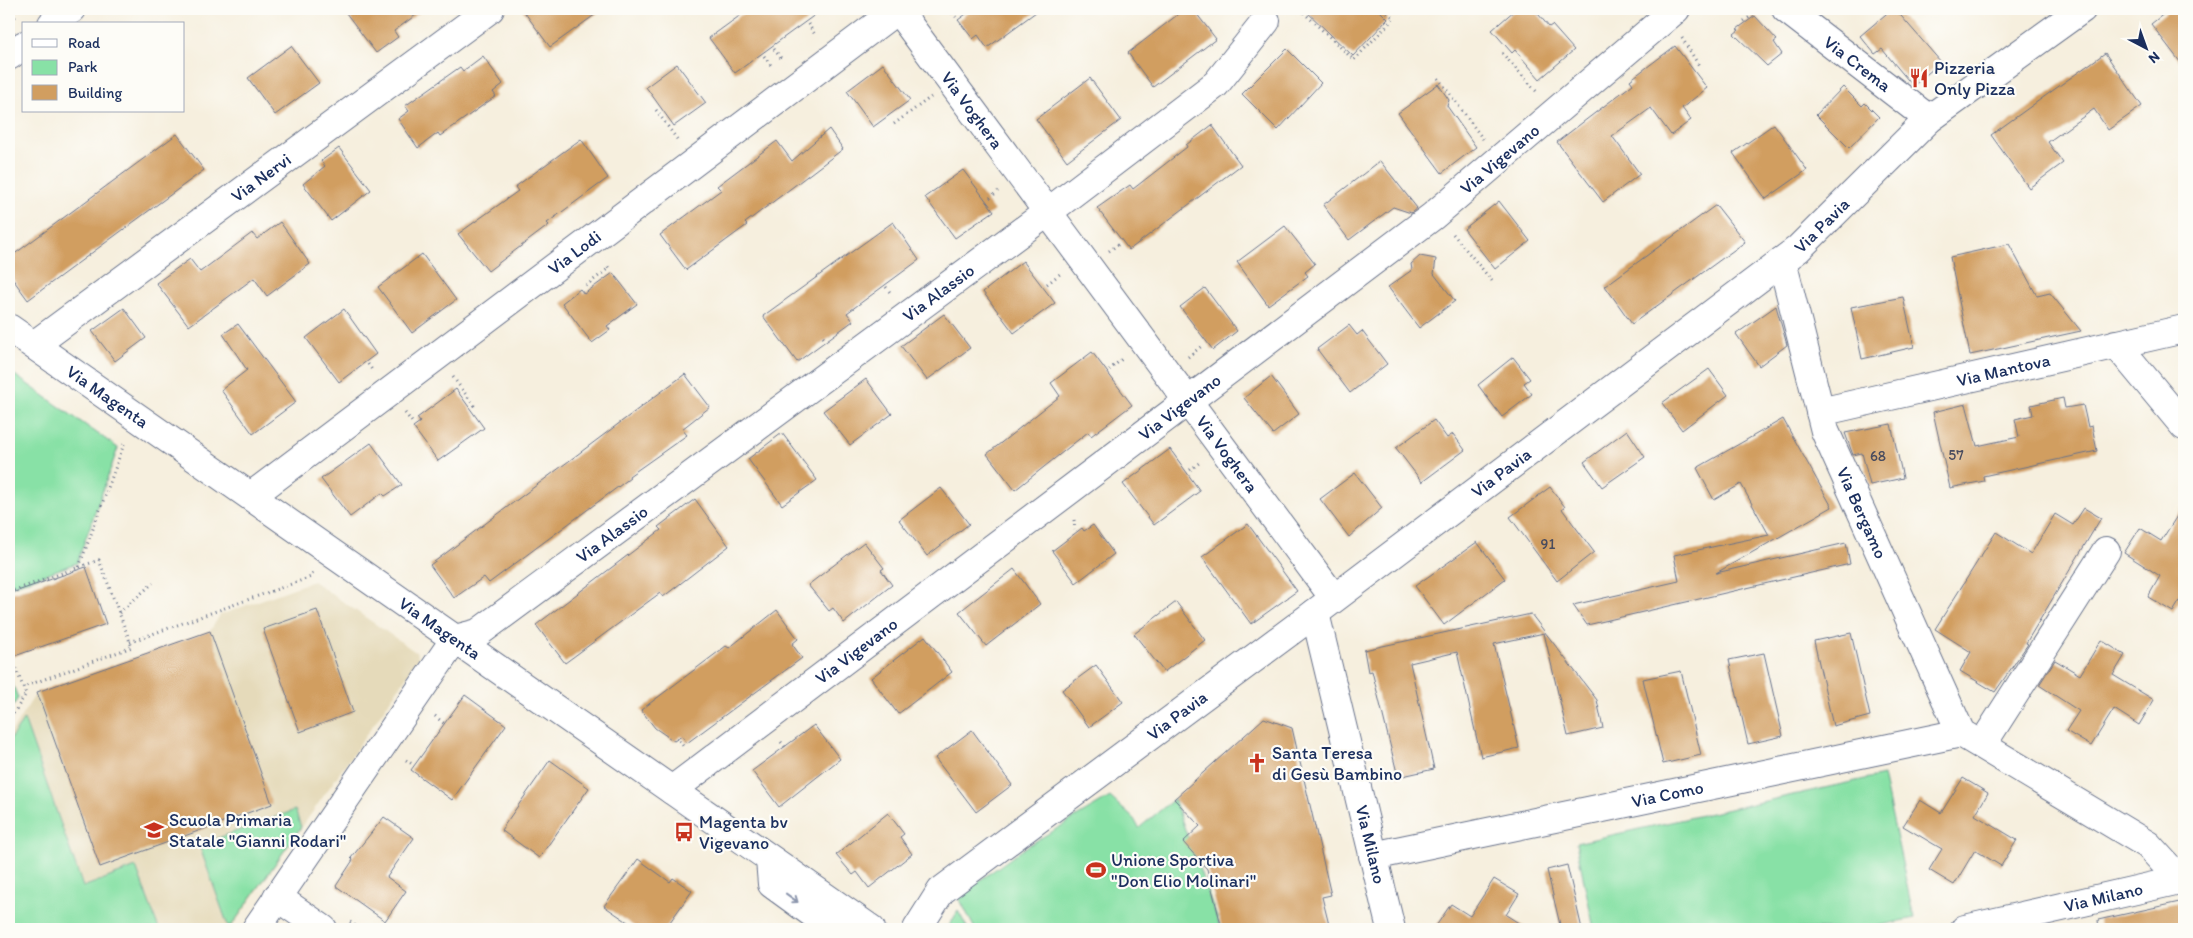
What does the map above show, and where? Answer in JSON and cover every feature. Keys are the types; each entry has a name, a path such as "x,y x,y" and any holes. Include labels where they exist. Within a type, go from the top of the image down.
{"street":[{"path":"55,22 72,9"},
{"name":"Via Nervi","path":"34,346 490,9"},
{"name":"Via Voghera","path":"897,9 1187,400 1325,606"},
{"name":"Via Lodi","path":"251,496 897,9"},
{"name":"Via Pavia","path":"917,929 941,890 1325,606 1782,261 1805,242 1929,119 2082,9"},
{"name":"Via Crema","path":"1769,11 1929,119"},
{"name":"Via Vigevano","path":"672,790 1433,216 1677,20"},
{"path":"1048,212 1216,84 1266,21"},
{"path":"9,56 22,46"},
{"name":"Via Alassio","path":"455,639 478,633 1048,212"},
{"name":"Via Bergamo","path":"1782,261 1825,431 1972,739"},
{"name":"Via Magenta","path":"9,328 770,860 872,929"},
{"name":"Via Mantova","path":"1820,412 2184,329"},
{"path":"2116,344 2184,426"},
{"path":"2106,551 1972,739 2148,845 2182,879"},
{"name":"Via Milano","path":"1325,606 1373,856 1391,929"},
{"path":"256,929 455,639"},
{"name":"Via Como","path":"1373,856 1972,739"},
{"path":"770,860 772,884 834,929"},
{"name":"Via Milano","path":"1965,929 2182,879"},
{"path":"277,897 323,929"}],"path":[{"path":"949,9 956,17"},
{"path":"1300,9 1354,60 1394,18 1384,9"},
{"path":"1744,21 1769,11"},
{"path":"1677,20 1700,67"},
{"path":"808,24 819,40"},
{"path":"774,49 786,65"},
{"path":"1502,53 1539,94"},
{"path":"764,56 776,73"},
{"path":"1438,78 1484,140"},
{"path":"894,124 935,94"},
{"path":"656,110 682,146"},
{"path":"1451,232 1493,282"},
{"path":"586,286 609,268 602,258"},
{"path":"1187,357 1203,345"},
{"path":"1181,350 1192,363"},
{"path":"1109,370 1128,354"},
{"path":"449,372 475,407"},
{"path":"79,568 124,444"},
{"path":"9,592 98,560 132,647 23,687"},
{"path":"309,569 322,577"},
{"path":"130,642 311,576 314,572"},
{"path":"119,613 153,583"},
{"path":"9,666 14,664 26,694 9,720"}],"shaded area":[{"name":"Scuola Primaria Statale \"Gianni Rodari\"","path":"313,581 417,653 419,659 233,926 219,929 9,929 9,735 37,692 210,631 220,615"}],"green space":[{"path":"9,371 118,448 77,563 9,587"},
{"path":"9,675 18,698 9,712"},
{"path":"24,719 83,887 136,867 159,929 9,929 9,741"},
{"path":"1883,775 1914,918 1864,929 1594,929 1576,843"},
{"name":"Unione Sportiva \"Don Elio Molinari\"","path":"1110,797 1134,819 1139,828 1174,799 1221,929 975,929 958,896 1029,845"},
{"path":"295,810 301,827 232,925 228,926 199,845"},
{"path":"958,911 968,929 947,929"}],"building":[{"path":"343,9 424,9 394,31 398,37 376,53"},
{"path":"522,9 603,9 550,47"},
{"path":"749,9 823,9 735,73 709,38"},
{"path":"973,9 1040,9 987,48 978,35 973,39 958,20"},
{"path":"1185,9 1193,9 1216,39 1153,87 1128,53"},
{"path":"1304,9 1378,9 1388,19 1353,56"},
{"path":"1516,9 1534,9 1549,27 1552,25 1574,50 1540,79 1515,50 1512,53 1492,30"},
{"path":"1892,9 1895,9 1941,62 1913,86 1882,49 1875,54 1860,36"},
{"path":"2170,9 2184,9 2184,67 2151,24"},
{"path":"1755,16 1777,40 1774,42 1782,54 1767,66 1734,34 1739,30 1737,29"},
{"path":"291,46 319,83 275,115 248,78"},
{"path":"1675,46 1707,88 1682,108 1691,120 1671,135 1651,108 1612,136 1640,174 1603,202 1557,142 1633,84 1630,80"},
{"path":"1287,49 1321,83 1278,130 1242,94"},
{"path":"2105,53 2142,106 2108,130 2094,109 2048,142 2063,163 2029,188 1991,135"},
{"path":"483,56 503,84 493,92 496,96 440,136 438,133 418,148 398,119 409,111 405,106 460,67 463,71"},
{"path":"677,64 706,103 674,126 646,87"},
{"path":"883,64 910,100 873,127 847,91"},
{"path":"1090,78 1121,120 1067,161 1036,119"},
{"path":"1438,84 1449,100 1447,106 1476,147 1442,173 1398,113"},
{"path":"1843,87 1862,106 1865,103 1879,117 1849,148 1816,115"},
{"path":"1774,124 1807,170 1766,199 1733,153"},
{"path":"1212,125 1241,165 1129,250 1097,208 1130,185 1133,189"},
{"path":"829,129 843,149 745,223 747,225 686,270 660,235 721,190 717,186 777,141 792,161"},
{"path":"177,134 204,170 28,300 9,274 9,258"},
{"path":"581,139 608,178 547,223 549,225 488,271 458,234 518,191 515,187"},
{"path":"339,148 371,190 331,221 303,184 325,166 321,161"},
{"path":"1380,161 1417,208 1411,213 1393,207 1349,240 1323,205"},
{"path":"963,170 994,211 955,238 925,197"},
{"path":"1499,201 1530,241 1495,269 1464,229"},
{"path":"1716,205 1745,242 1632,324 1605,286"},
{"path":"280,222 310,264 267,296 254,278 189,326 156,283 190,259 200,272 252,233 257,239"},
{"path":"893,222 919,260 847,313 853,321 797,362 763,316"},
{"path":"1285,226 1315,264 1305,272 1308,276 1268,305 1237,262"},
{"path":"2009,244 2037,296 2050,293 2081,331 1970,355 1950,257"},
{"path":"422,254 456,300 412,333 378,287"},
{"path":"1420,256 1436,259 1434,274 1455,301 1419,328 1388,287 1412,270 1411,264"},
{"path":"1023,261 1055,303 1014,333 983,292"},
{"path":"613,273 637,304 607,326 610,330 592,343 562,303 580,289 584,294"},
{"path":"1205,288 1237,331 1213,350 1180,307"},
{"path":"1903,297 1914,347 1862,359 1851,307"},
{"path":"1776,306 1787,345 1759,366 1736,334"},
{"path":"124,308 146,338 115,361 92,331"},
{"path":"344,309 376,354 339,382 306,338"},
{"path":"944,314 970,348 927,380 901,346"},
{"path":"238,324 296,402 253,434 221,390 247,370 223,334"},
{"path":"1349,325 1357,335 1362,331 1387,364 1350,393 1317,349"},
{"path":"1092,352 1132,405 1091,436 1088,432 1015,490 987,454 1060,396 1051,383"},
{"path":"1513,357 1530,379 1524,383 1532,394 1502,417 1478,385"},
{"path":"1709,369 1728,395 1682,430 1662,403"},
{"path":"685,374 710,407 682,429 687,435 629,476 630,478 489,583 484,577 454,598 430,565"},
{"path":"1271,376 1299,414 1273,434 1244,398"},
{"path":"866,379 892,414 850,445 823,411"},
{"path":"456,389 484,428 438,461 413,427 420,422 417,418"},
{"path":"2063,398 2065,408 2083,405 2088,427 2092,426 2097,451 1983,476 1984,481 1950,488 1933,412 1966,404 1977,446 2019,437 2015,419 2033,415 2031,405"},
{"path":"1783,419 1832,507 1716,573 1846,543 1850,564 1587,625 1573,605 1679,581 1674,555 1769,535 1741,484 1714,500 1697,468"},
{"path":"1434,420 1447,438 1453,434 1465,450 1422,482 1396,448"},
{"path":"1891,424 1903,478 1870,485 1862,453 1853,455 1845,433"},
{"path":"1627,430 1645,457 1602,487 1584,462"},
{"path":"782,433 817,480 782,505 748,459"},
{"path":"371,443 402,485 385,496 382,493 350,517 321,479"},
{"path":"1170,449 1200,491 1154,525 1123,484"},
{"path":"1355,473 1382,508 1349,537 1320,499"},
{"path":"1550,487 1565,507 1562,509 1594,552 1557,581 1510,517"},
{"path":"941,488 969,524 927,556 899,520"},
{"path":"695,499 729,546 663,597 660,593 565,663 536,625 661,530 658,527"},
{"path":"2184,505 2184,594 2173,612 2148,597 2160,576 2124,553 2140,528 2161,541"},
{"path":"2084,508 2101,518 2026,643 2028,644 1995,692 1960,671 1971,652 1935,629 1996,532 2031,554 2055,514 2073,525"},
{"path":"1248,524 1297,591 1251,624 1202,557"},
{"path":"1093,525 1114,554 1076,583 1052,551 1082,528 1084,531"},
{"path":"864,542 884,568 881,570 892,585 844,623 833,608 829,611 808,585"},
{"path":"1477,542 1505,579 1444,625 1415,586"},
{"path":"86,567 106,624 9,658 9,594"},
{"path":"1014,569 1040,604 986,646 959,612"},
{"path":"1176,602 1205,640 1164,672 1134,634"},
{"path":"317,610 353,712 300,732 263,629"},
{"path":"777,610 798,639 792,644 802,658 687,743 682,736 674,741 655,728 641,710 726,646 729,648"},
{"path":"1531,614 1597,700 1603,728 1568,736 1544,633 1494,644 1519,748 1481,757 1457,652 1410,663 1434,769 1398,777 1372,671 1368,672 1364,650"},
{"path":"210,631 272,804 100,867 37,692"},
{"path":"1851,633 1870,716 1833,726 1814,641"},
{"path":"925,636 952,672 898,714 871,678"},
{"path":"2101,640 2125,655 2113,675 2154,700 2139,725 2114,709 2091,746 2066,731 2079,711 2039,685 2055,660 2080,675"},
{"path":"1764,653 1783,736 1748,744 1729,660"},
{"path":"1096,665 1123,702 1089,727 1062,690"},
{"path":"1681,671 1701,755 1663,764 1643,679"},
{"path":"465,695 506,725 452,800 411,770"},
{"name":"Santa Teresa di Gesù Bambino","path":"1264,718 1292,728 1331,895 1322,897 1330,929 1222,929 1207,869 1183,842 1200,826 1174,799"},
{"path":"814,725 840,759 779,807 752,771"},
{"path":"972,730 1012,785 976,812 935,758"},
{"path":"550,760 589,788 539,858 501,830"},
{"path":"1963,778 1988,793 1975,815 2017,840 2001,866 1975,850 1954,885 1929,870 1942,849 1903,826 1920,800 1941,813"},
{"path":"888,813 904,834 900,837 912,854 869,888 857,872 853,875 836,855"},
{"path":"384,817 414,838 387,877 406,891 385,921 336,886 353,860 351,858"},
{"path":"638,859 670,882 673,878 692,891 665,929 638,929 604,906"},
{"path":"1567,865 1582,929 1561,929 1547,870"},
{"path":"1494,879 1519,894 1506,915 1528,929 1434,929 1451,904 1470,916"},
{"path":"2184,901 2184,929 2099,929 2098,920"}],"place":[{"name":"Pizzeria Only Pizza","path":"1919,78"},
{"name":"Santa Teresa di Gesù Bambino","path":"1257,763"},
{"name":"Scuola Primaria Statale \"Gianni Rodari\"","path":"154,830"},
{"name":"Magenta bv Vigevano","path":"684,832"},
{"name":"Unione Sportiva \"Don Elio Molinari\"","path":"1096,870"}]}
